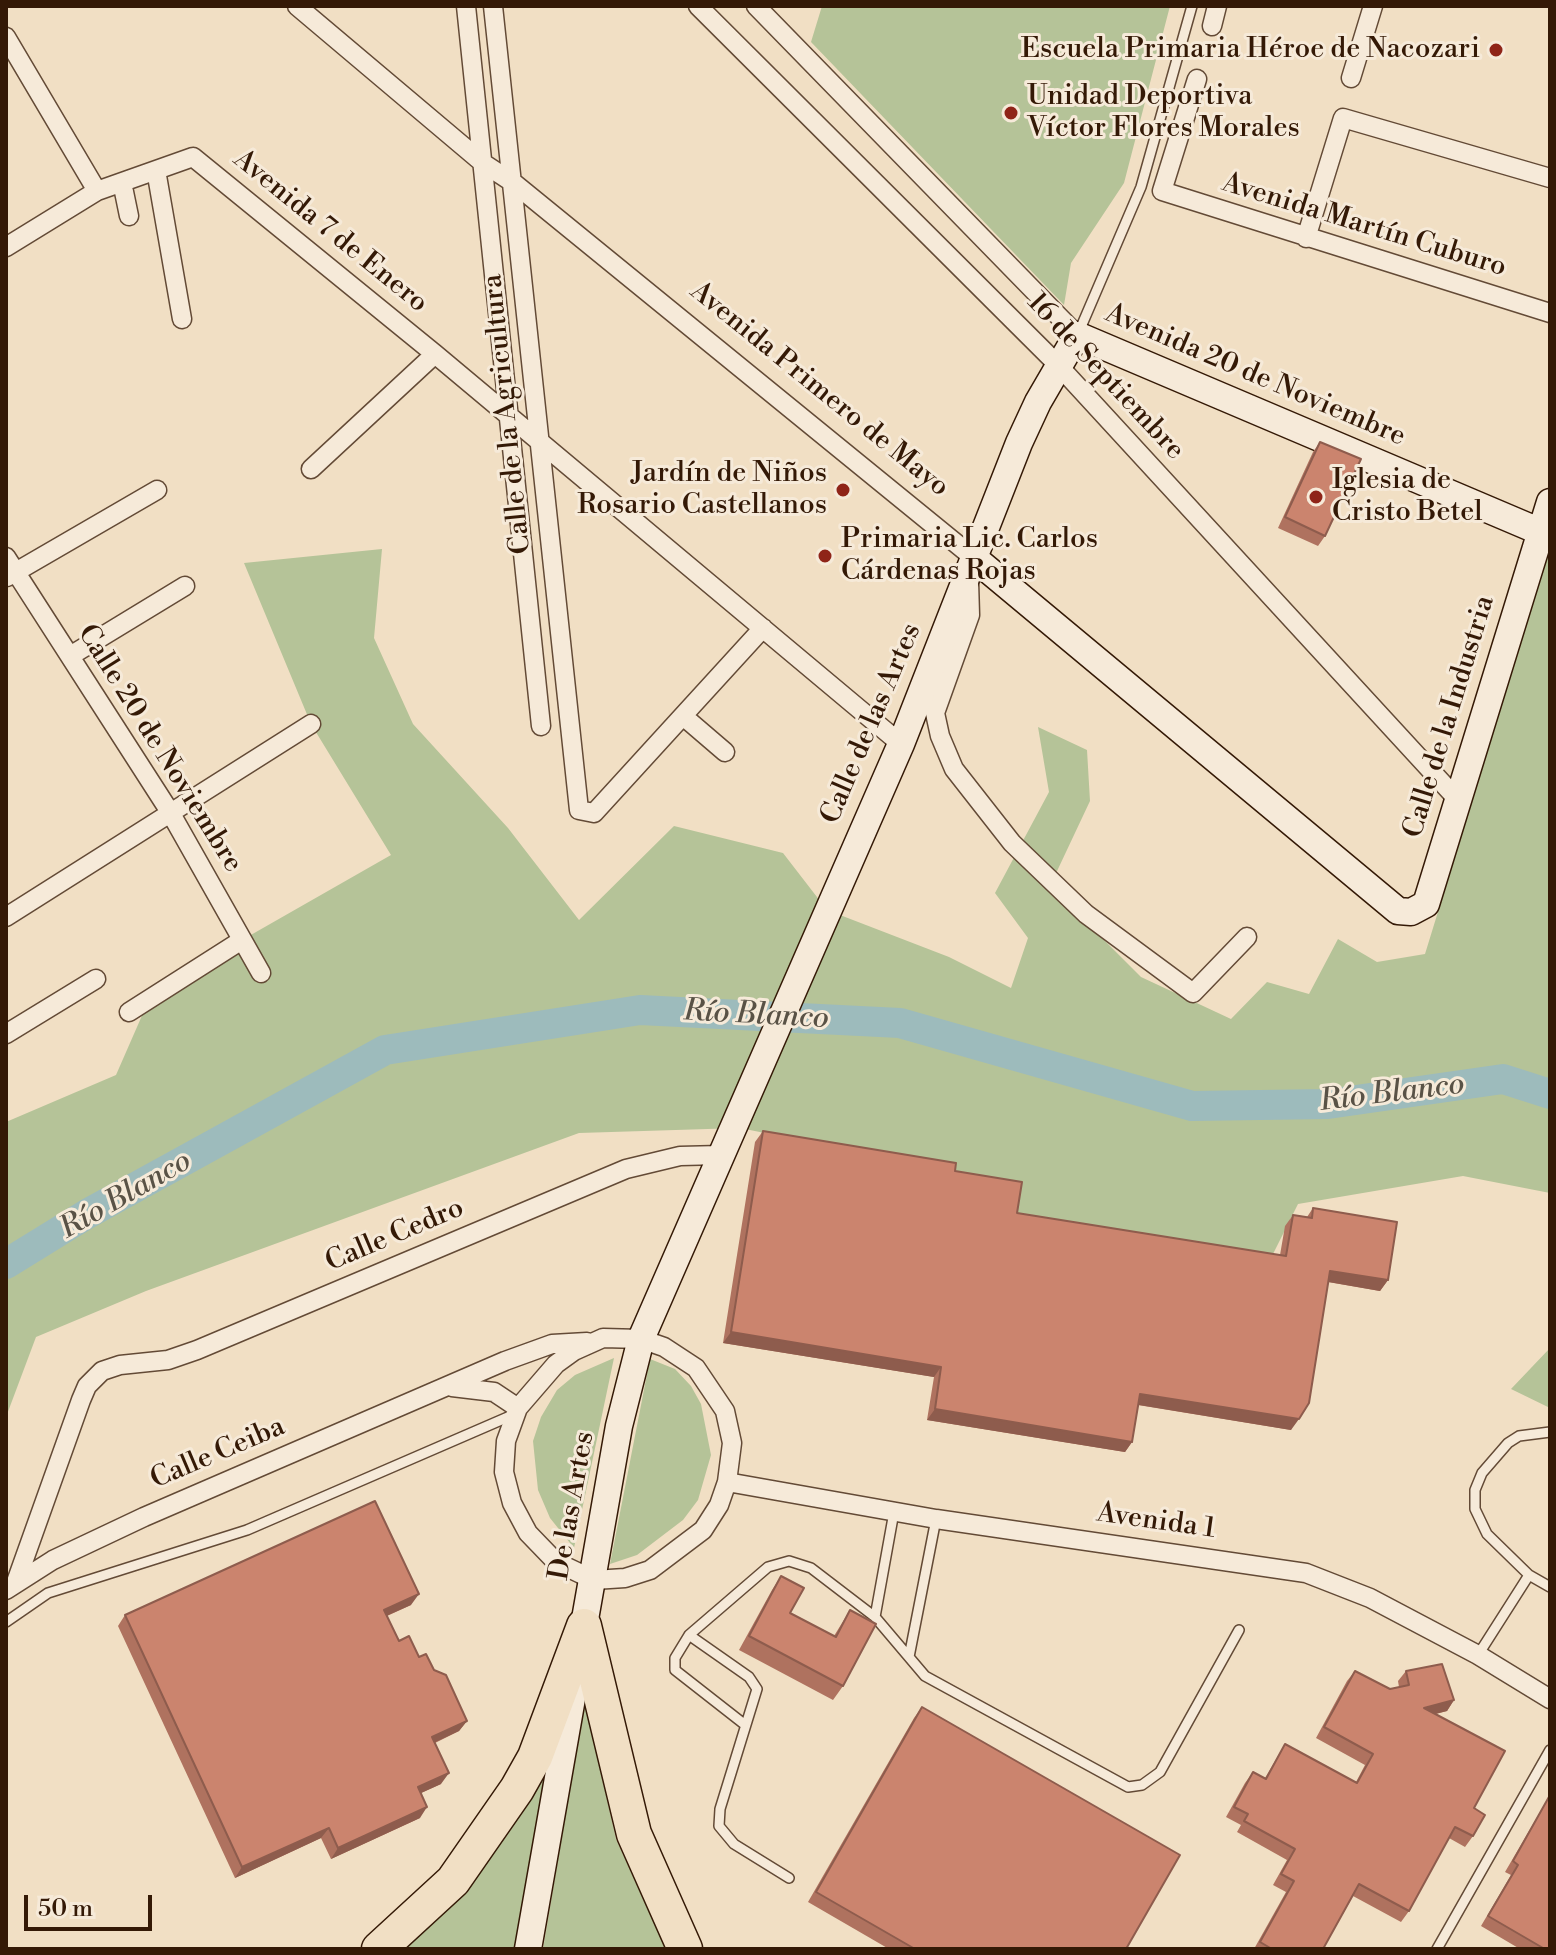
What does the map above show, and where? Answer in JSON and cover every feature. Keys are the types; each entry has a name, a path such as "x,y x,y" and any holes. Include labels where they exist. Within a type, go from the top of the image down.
{"highway":[{"path":"379,1949 453,1881 517,1789 535,1757 584,1626"},
{"path":"584,1626 634,1834 685,1949"}],"street":[{"name":"Avenida Primero de Mayo","path":"297,6 972,565 1398,911 1411,912"},
{"name":"Calle de la Agricultura","path":"466,6 498,172 524,428 541,726"},
{"name":"Calle de la Agricultura","path":"493,6 498,172 524,428 577,804 583,814 594,813 683,716"},
{"name":"16 de Septiembre","path":"698,6 1058,365 1458,800"},
{"path":"756,6 1077,335"},
{"path":"1212,26 1217,6"},
{"path":"1351,78 1373,6"},
{"path":"6,37 97,191"},
{"name":"Avenida Martín Cuburo","path":"1197,79 1162,191 1550,313"},
{"path":"1306,238 1343,118 1550,178"},
{"name":"Avenida 7 de Enero","path":"6,247 97,191 193,157 435,354 901,744"},
{"path":"156,170 182,319"},
{"path":"122,182 129,216"},
{"name":"Calle de las Artes","path":"748,1094 901,744 1019,443 1058,365 1077,335"},
{"name":"Avenida 20 de Noviembre","path":"1077,335 1541,532"},
{"path":"311,469 435,354"},
{"path":"9,569 157,490"},
{"name":"Calle de la Industria","path":"1411,912 1426,904 1550,502"},
{"path":"972,565 970,615 935,713 940,736 954,769 1012,843 1086,914 1193,993 1247,937"},
{"name":"Calle 20 de Noviembre","path":"9,569 70,656 170,812 261,973"},
{"path":"70,656 185,586"},
{"path":"725,752 683,716 763,628"},
{"path":"6,917 311,724"},
{"path":"129,1012 242,940"},
{"path":"6,1034 96,979"},
{"name":"De las Artes","path":"528,1949 619,1426 641,1339 748,1094"},
{"name":"Calle Cedro","path":"11,1586 81,1400 94,1377 111,1367 168,1360 197,1350 626,1169 680,1156 721,1155"},
{"path":"594,1342 556,1364 516,1411 506,1441 504,1472 512,1503 528,1533 556,1562 594,1580 625,1578 650,1570 675,1554 703,1530 719,1505 727,1482 732,1443 725,1411 712,1388 696,1368 664,1347 641,1339"},
{"name":"Calle Ceiba","path":"11,1586 144,1517 446,1386 552,1344 641,1339"},
{"name":"Calle Ceiba","path":"446,1386 479,1387 494,1392 516,1411"},
{"name":"Avenida 1","path":"727,1482 936,1519 1306,1573 1370,1598 1478,1655 1550,1699"}],"lane":[{"path":"1077,335 1141,187 1192,6"},
{"path":"6,1622 48,1593 247,1530 516,1411"},
{"path":"1550,1432 1519,1436 1508,1443 1482,1473 1475,1490 1479,1521 1529,1575 1550,1587"},
{"path":"875,1617 894,1512"},
{"path":"909,1657 936,1519"},
{"path":"744,1724 675,1670 675,1658 689,1635 768,1567 780,1562 811,1568 875,1617 925,1676 1128,1787 1142,1785 1160,1772 1239,1630"},
{"path":"1478,1655 1529,1575"},
{"path":"689,1635 754,1682 756,1697 744,1724 720,1809 719,1826 734,1844 789,1878"},
{"path":"1437,1949 1550,1750"}],"green space":[{"name":"Unidad Deportiva Víctor Flores Morales","path":"822,6 1170,6 1124,183 1071,263 1064,305 811,42"},
{"path":"1550,548 1550,1193 1463,1176 1298,1204 1268,1264 1004,1228 1007,1182 740,1128 579,1133 146,1291 36,1337 6,1417 6,1122 116,1075 144,1011 242,940 391,855 311,724 244,563 382,549 374,638 413,724 508,828 579,920 674,826 783,853 827,910 949,957 1011,988 1028,938 995,893 1049,792 1038,727 1087,750 1090,801 1050,886 1141,977 1231,1019 1267,982 1309,994 1338,939 1377,962 1425,954"},
{"path":"1550,1348 1550,1408 1511,1389"},
{"path":"614,1358 574,1548 550,1518 538,1490 533,1441 541,1417 557,1390 575,1375"},
{"path":"650,1359 675,1369 691,1386 701,1404 711,1455 698,1500 683,1520 637,1555 610,1564"},
{"path":"588,1682 599,1765 616,1839 648,1910 673,1949 543,1949"},
{"path":"548,1757 515,1949 393,1949"}],"building":[{"name":"Iglesia de Cristo Betel","path":"1320,442 1361,459 1325,536 1285,517"},
{"path":"763,1131 956,1163 955,1171 1022,1182 1017,1213 1286,1256 1293,1215 1312,1218 1313,1208 1397,1222 1388,1280 1330,1271 1309,1403 1299,1419 1140,1394 1132,1442 935,1409 941,1367 731,1332"},
{"path":"375,1501 419,1594 384,1610 399,1641 409,1636 419,1657 426,1654 434,1670 446,1675 467,1721 432,1737 449,1773 418,1787 427,1807 338,1848 329,1828 242,1867 125,1615"},
{"path":"781,1576 804,1588 790,1613 836,1637 850,1610 876,1624 843,1686 749,1636"},
{"path":"1442,1664 1454,1700 1424,1708 1505,1751 1474,1808 1485,1815 1473,1836 1455,1827 1409,1911 1359,1884 1323,1949 1272,1949 1260,1942 1294,1881 1281,1874 1295,1849 1244,1821 1248,1814 1234,1807 1253,1772 1266,1779 1285,1744 1357,1783 1373,1754 1324,1727 1355,1671 1390,1689 1409,1685 1406,1671"},
{"path":"922,1707 1180,1855 1126,1949 915,1949 816,1892"},
{"path":"1550,1795 1550,1949 1543,1949 1488,1916 1518,1865 1513,1861"}],"waterway":[{"name":"Río Blanco","path":"6,1264 87,1214 385,1050 640,1010 900,1023 1192,1106 1328,1104 1503,1079 1550,1094"}],"place":[{"name":"Escuela Primaria Héroe de Nacozari","path":"1496,50"},
{"name":"Unidad Deportiva Víctor Flores Morales","path":"1011,113"},
{"name":"Jardín de Niños Rosario Castellanos","path":"843,490"},
{"name":"Iglesia de Cristo Betel","path":"1316,497"},
{"name":"Primaria Lic. Carlos Cárdenas Rojas","path":"825,556"}]}
